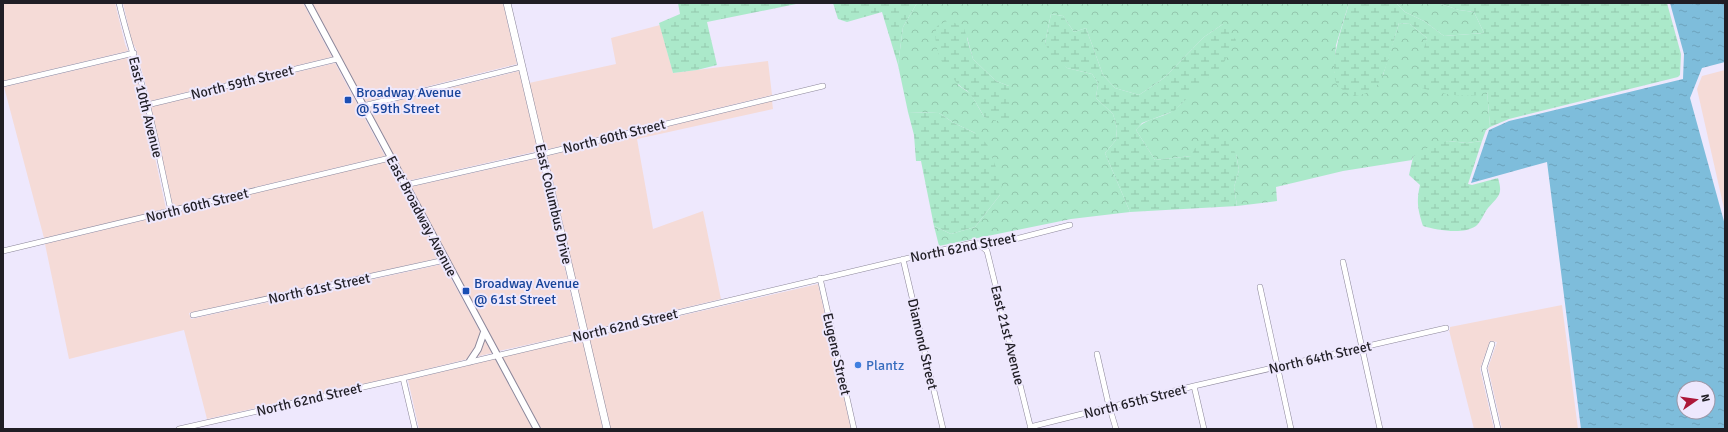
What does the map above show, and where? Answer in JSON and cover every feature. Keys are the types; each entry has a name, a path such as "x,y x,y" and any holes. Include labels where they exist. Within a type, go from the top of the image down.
{"main road":[{"name":"East Columbus Drive","path":"507,3 607,429"}],"street":[{"name":"East 10th Avenue","path":"119,3 129,44 134,53 171,211"},
{"name":"East Broadway Avenue","path":"308,3 537,429"},
{"path":"3,84 134,53"},
{"name":"North 59th Street","path":"147,105 337,59"},
{"path":"363,106 521,67"},
{"name":"North 60th Street","path":"405,185 542,154 823,86"},
{"name":"North 60th Street","path":"3,251 390,158"},
{"name":"North 62nd Street","path":"179,429 403,378 972,243 1000,243 1070,225"},
{"name":"East 21st Avenue","path":"979,244 987,250 1030,428"},
{"name":"Diamond Street","path":"903,259 942,429"},
{"name":"North 61st Street","path":"193,315 445,260"},
{"path":"1343,262 1380,429"},
{"name":"Eugene Street","path":"820,278 854,429"},
{"path":"1260,286 1276,367 1291,429"},
{"name":"North 64th Street","path":"1194,386 1446,328"},
{"path":"470,361 478,349 484,332"},
{"path":"1492,344 1484,368 1498,429"},
{"path":"1097,354 1116,429"},
{"path":"403,378 415,429"},
{"path":"1194,386 1204,429"},
{"name":"North 65th Street","path":"1030,428 1194,386"}],"shaded area":[{"path":"3,3 115,3 128,51 3,81"},
{"path":"123,3 303,3 332,57 150,101 136,49 132,42"},
{"path":"312,3 503,3 517,64 365,102"},
{"path":"660,25 673,73 768,61 772,95 545,150 529,83 616,64 611,38"},
{"path":"131,57 144,106 166,209 44,238 4,87"},
{"path":"335,63 385,156 173,207 151,107"},
{"path":"1725,70 1725,213 1697,89 1702,76"},
{"path":"519,71 538,151 407,181 368,108"},
{"path":"772,101 773,109 637,139 653,229 703,211 721,299 587,331 547,156"},
{"path":"539,158 580,333 499,351 410,187"},
{"path":"388,161 440,258 189,313 191,319 443,264 492,353 403,375 207,419 184,330 69,359 45,244"},
{"path":"818,284 851,429 610,429 589,337"},
{"path":"1562,305 1578,429 1502,429 1488,368 1497,342 1490,341 1480,369 1494,429 1474,429 1449,330 1450,327"},
{"path":"582,339 603,429 541,429 502,357"},
{"path":"495,359 533,429 419,429 408,380"}],"green space":[{"path":"678,3 801,3 707,22 717,65 697,70 673,73 659,23 680,14"},
{"path":"833,3 917,3 903,27 898,65 882,12 847,22 838,19"},
{"path":"917,3 1349,3 1336,45 1334,73 1383,75 1399,23 1410,24 1427,38 1425,50 1487,90 1490,127 1486,130 1482,141 1467,143 1448,141 1413,157 1412,160 1343,171 1276,187 1277,201 1237,206 1234,187 1239,170 1236,154 1191,156 1155,160 1136,130 1149,120 1174,110 1190,94 1203,71 1223,24 1204,37 1164,78 1139,95 1115,88 1103,75 1086,28 1074,32 1063,16 1051,14 1045,43 1067,68 1092,74 1098,83 1096,98 1113,114 1117,128 1116,140 1105,153 1130,212 1071,219 939,246 934,226 951,234 975,227 1000,195 975,133 954,123 939,113 908,112 898,65 903,27","holes":["967,37 973,59 996,81 1009,86 1009,120 984,117 971,94 958,85"]},
{"path":"1349,3 1396,3 1405,12 1424,21 1444,36 1484,33 1474,12 1459,10 1438,3 1667,3 1681,54 1680,75 1678,77 1509,119 1490,127 1487,91 1481,94 1465,96 1446,94 1422,88 1418,68 1427,38 1410,24 1399,23 1386,67 1379,83 1373,90 1354,96 1339,87 1335,78 1335,57"},
{"path":"1396,3 1438,3 1459,10 1474,12 1484,33 1444,36 1424,21 1405,12"},
{"path":"1051,14 1063,16 1074,32 1086,28 1103,75 1115,88 1139,95 1164,78 1204,37 1223,24 1236,40 1223,64 1174,111 1142,123 1136,130 1155,160 1191,156 1198,142 1213,134 1225,137 1236,154 1239,170 1234,187 1237,206 1130,212 1105,153 1116,140 1117,128 1113,114 1096,98 1098,83 1092,74 1067,68 1051,55 1045,43"},
{"path":"949,20 964,28 973,59 996,81 1009,86 1009,120 996,121 984,117 970,93 960,86 947,71 937,49 936,34 937,26"},
{"path":"908,112 939,113 954,123 975,133 987,144 1002,183 1000,195 975,227 951,234 934,226 921,161 916,161 914,135"},
{"path":"1448,141 1467,143 1482,141 1468,184 1472,185 1498,178 1500,188 1499,194 1476,226 1471,229 1450,231 1423,226 1418,206 1420,185 1409,175 1413,157 1432,145"}],"water":[{"path":"1670,3 1725,3 1725,62 1702,68 1690,98 1725,225 1725,429 1581,429 1547,162 1471,183 1489,130 1509,121 1683,79 1684,54"}],"place":[{"name":"Broadway Avenue @ 59th Street","path":"348,100"},
{"name":"Broadway Avenue @ 61st Street","path":"466,291"},
{"name":"Plantz","path":"858,365"}]}
